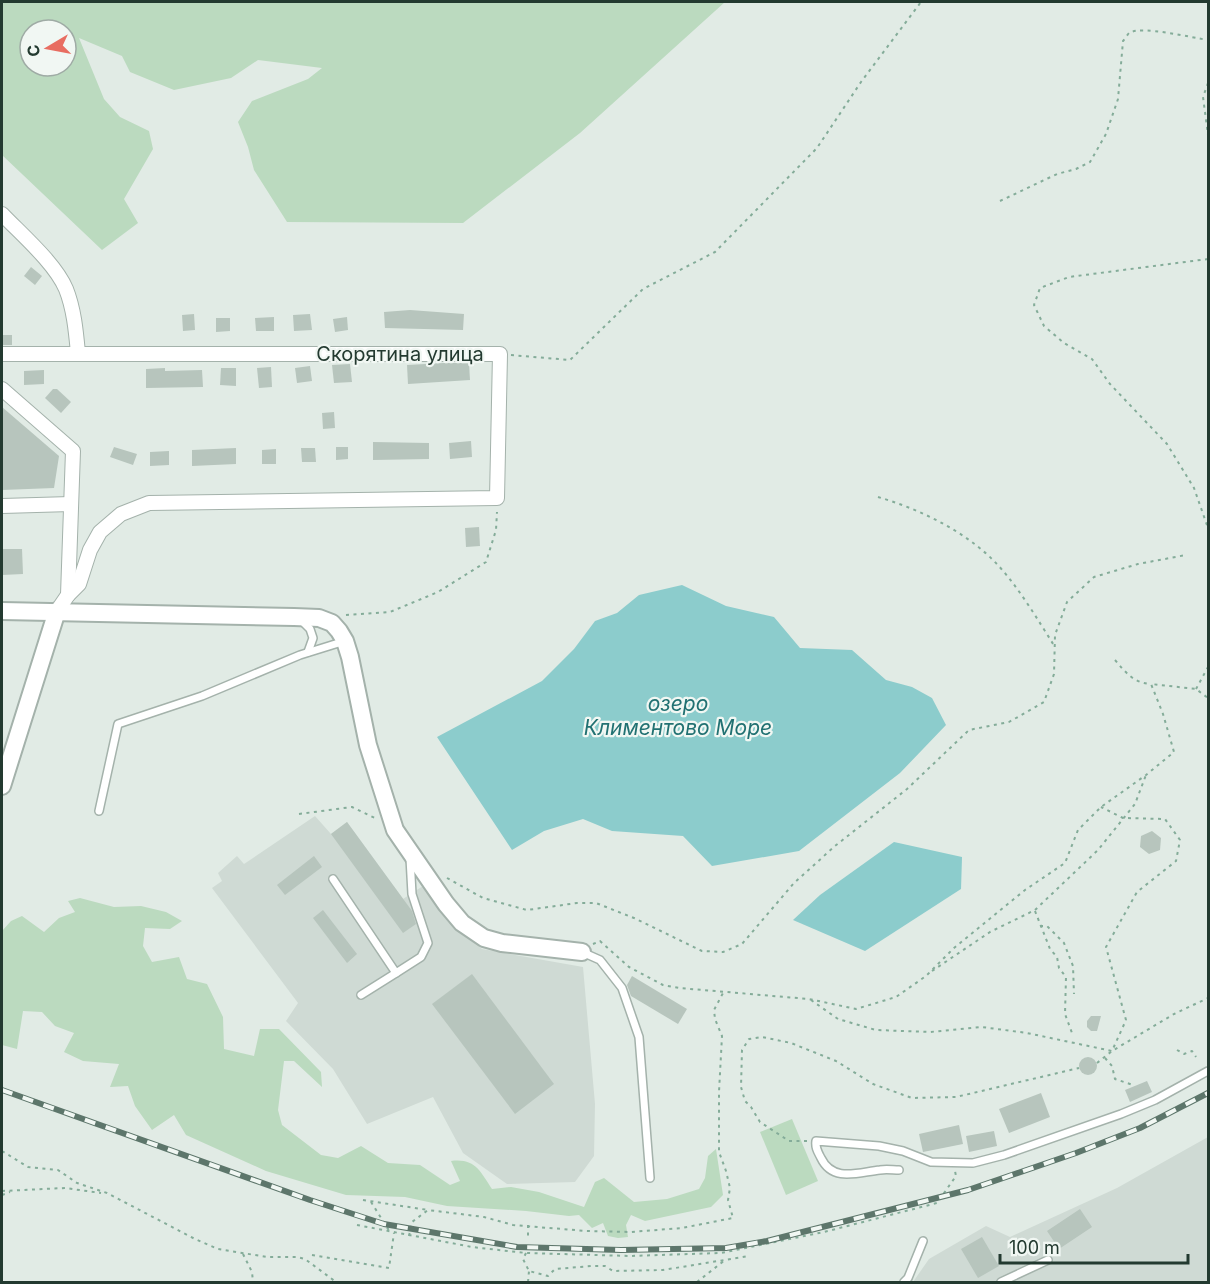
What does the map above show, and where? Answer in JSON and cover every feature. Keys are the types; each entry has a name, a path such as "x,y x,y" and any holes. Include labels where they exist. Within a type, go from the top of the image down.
{"street":[{"path":"2,214 45,258 65,288 76,327 78,353"},
{"name":"Скорятина улица","path":"2,354 500,354 497,498"},
{"path":"2,389 73,451 68,595"},
{"path":"2,786 57,611 79,584 90,550 100,532 122,514 149,503 497,498"},
{"path":"2,506 71,504"},
{"path":"2,612 294,616 319,618 332,623 345,641 350,657 368,745 395,830 446,904 472,932 484,938 502,943 582,952"}],"lane":[{"path":"294,616 304,622 313,638 308,653"},
{"path":"99,811 118,724 202,696 308,653 345,641"},
{"path":"362,994 421,957 428,943 412,894 410,852"},
{"path":"333,879 396,973"},
{"path":"582,952 600,960 622,988 639,1037 650,1178"},
{"path":"899,1170 879,1170 856,1175 832,1172 824,1164 815,1146 816,1141 879,1146 903,1151 931,1162 974,1163 1057,1137 1155,1100 1209,1071"},
{"path":"904,1282 908,1278 923,1241"},
{"path":"1000,1282 1048,1260"}],"path":[{"path":"500,354 570,360 643,289 715,252 817,148 861,82 921,2"},
{"path":"1000,201 1057,174 1090,162 1106,134 1118,99 1123,40 1128,33 1138,30 1158,31 1209,40"},
{"path":"1209,83 1203,97 1209,135"},
{"path":"1209,259 1069,277 1040,288 1034,305 1044,326 1064,343 1092,359 1110,384 1167,444 1194,488 1209,528"},
{"path":"878,497 934,519 968,540 994,561 1030,608 1055,647"},
{"path":"343,616 390,612 438,592 486,562 496,530 497,498"},
{"path":"442,874 483,898 527,910 578,903 596,903 634,918 702,951 723,952 742,944 794,883 835,846 907,789 969,730 1009,723 1044,702 1054,674 1055,634 1066,602 1094,577 1138,564 1186,555"},
{"path":"1115,660 1126,674 1141,683 1196,689 1209,698"},
{"path":"1196,689 1209,667"},
{"path":"926,976 954,948 1025,890 1065,863 1078,830 1101,807 1174,752 1152,684"},
{"path":"582,952 600,941 629,967 663,985 679,988 809,999 856,1009 896,997 990,933 1035,910 1098,850 1135,804 1146,775"},
{"path":"299,814 352,807 395,830"},
{"path":"1101,807 1123,818 1165,819 1180,840 1176,861 1137,892 1106,947 1126,1020 1112,1051"},
{"path":"1035,910 1050,949 1057,957 1059,968 1066,977 1065,1014 1072,1033"},
{"path":"1040,926 1047,926 1064,943 1072,966 1074,994"},
{"path":"363,1200 484,1217 513,1225 586,1231 631,1232 682,1228 733,1218 728,1200 730,1188 719,1152 722,1036 714,1010 723,993"},
{"path":"1097,1063 1112,1051 1174,1014 1209,998"},
{"path":"809,999 838,1019 876,1030 930,1032 982,1027 1027,1033 1112,1051"},
{"path":"816,1141 789,1141 760,1122 751,1107 744,1101 741,1087 742,1050 749,1039 762,1037 791,1043 836,1061 873,1084 912,1098 956,1097 1079,1068"},
{"path":"1177,1050 1184,1054 1192,1051 1196,1057"},
{"path":"1105,1058 1112,1066 1115,1080 1133,1084"},
{"path":"2,1151 28,1167 58,1170 76,1183 107,1193 195,1239 243,1254 305,1259 336,1282"},
{"path":"357,1224 392,1233 472,1247 526,1253 631,1256 721,1252 824,1232 937,1203 956,1176 954,1163"},
{"path":"2,1193 65,1188 107,1193"},
{"path":"312,1256 389,1268 392,1233 381,1220 371,1202"},
{"path":"409,1236 412,1222 428,1210"},
{"path":"528,1225 528,1240"},
{"path":"526,1253 524,1259 529,1271 528,1282"},
{"path":"243,1254 252,1272 253,1282"},
{"path":"529,1271 549,1276 555,1269 592,1266 605,1266 613,1271 663,1270 749,1256"},
{"path":"697,1282 726,1259"}],"shaded area":[{"path":"315,816 331,834 347,822 403,899 426,884 445,918 482,949 583,967 595,1104 594,1156 575,1182 507,1184 463,1153 433,1097 367,1124 333,1069 286,1021 298,1003 212,888 222,881 218,873 237,856 244,864"},
{"path":"1208,1137 1208,1282 913,1282 929,1259 986,1226 1010,1237 1117,1188"}],"green space":[{"path":"2,2 725,2 580,133 463,223 287,222 254,170 238,122 252,101 308,79 322,68 258,60 231,78 174,90 130,72 122,56 79,38 104,99 120,117 149,131 153,149 124,199 138,223 102,250 2,155"},
{"path":"80,898 114,907 141,906 166,912 182,921 170,929 145,928 143,946 152,962 179,957 187,979 207,984 223,1017 224,1049 254,1056 260,1029 279,1029 321,1072 322,1087 294,1061 284,1061 278,1110 282,1125 321,1155 338,1158 361,1146 388,1163 420,1165 450,1185 460,1181 451,1161 466,1162 476,1167 492,1189 511,1187 539,1192 584,1207 595,1182 604,1178 634,1202 667,1199 699,1189 705,1178 708,1156 716,1149 723,1195 711,1207 645,1221 631,1215 626,1225 628,1237 618,1238 608,1236 603,1223 592,1228 579,1215 447,1206 405,1197 346,1195 266,1171 186,1135 174,1115 152,1130 135,1106 128,1086 110,1087 119,1064 83,1061 64,1052 74,1033 55,1026 42,1012 23,1011 17,1049 2,1045 2,931 11,921 22,916 44,932 59,918 75,912 68,901"},
{"path":"792,1119 818,1181 786,1195 760,1132"}],"water":[{"name":"озеро Климентово Море","path":"682,585 726,606 774,617 800,648 852,650 886,680 912,687 932,698 946,725 900,773 799,851 712,866 683,836 612,831 583,819 544,831 512,850 437,737 542,681 574,649 595,621 617,613 639,595"},
{"path":"894,842 962,857 961,889 865,951 793,920 820,895"}],"building":[{"path":"31,267 42,276 35,285 24,276"},
{"path":"410,310 464,314 463,330 385,328 384,312"},
{"path":"194,314 195,330 183,331 182,315"},
{"path":"310,314 312,330 294,331 293,315"},
{"path":"274,317 274,331 256,331 255,318"},
{"path":"347,317 348,330 335,332 333,319"},
{"path":"216,318 230,318 230,331 216,332"},
{"path":"2,335 12,335 12,345 2,345"},
{"path":"469,363 470,380 408,384 407,365"},
{"path":"350,364 352,382 334,383 332,365"},
{"path":"310,366 312,381 297,383 295,368"},
{"path":"271,367 272,387 259,388 257,368"},
{"path":"165,368 165,371 202,370 203,387 146,388 146,369"},
{"path":"221,368 236,368 236,386 220,385"},
{"path":"44,370 44,384 24,385 24,371"},
{"path":"53,389 57,389 71,402 61,413 45,398"},
{"path":"2,407 59,456 54,488 2,490"},
{"path":"334,412 335,428 323,429 322,413"},
{"path":"471,441 472,457 450,459 449,443"},
{"path":"373,442 429,443 429,459 373,460"},
{"path":"114,447 137,454 133,465 110,457"},
{"path":"336,447 348,447 348,459 336,460"},
{"path":"236,448 236,464 192,466 192,450"},
{"path":"301,448 315,448 316,462 302,462"},
{"path":"276,449 276,464 262,464 262,450"},
{"path":"169,451 169,465 150,466 150,452"},
{"path":"479,527 480,546 466,547 465,528"},
{"path":"2,549 22,549 23,574 2,575"},
{"path":"347,822 412,911 416,924 403,933 331,834"},
{"path":"1152,831 1161,838 1160,850 1149,854 1140,847 1141,836"},
{"path":"314,856 322,867 285,895 277,885"},
{"path":"323,910 357,954 347,963 313,918"},
{"path":"472,974 554,1084 515,1114 432,1004"},
{"path":"632,976 687,1009 678,1024 631,996 627,985"},
{"path":"1091,1016 1101,1016 1097,1031 1091,1031 1087,1027 1087,1021"},
{"path":"1088,1057 1094,1060 1097,1066 1094,1072 1088,1075 1082,1072 1079,1066 1082,1060"},
{"path":"1147,1081 1152,1092 1130,1102 1125,1090"},
{"path":"1041,1093 1050,1117 1009,1133 999,1109"},
{"path":"959,1125 963,1144 923,1152 919,1134"},
{"path":"994,1131 997,1146 969,1152 966,1136"},
{"path":"1080,1209 1092,1227 1059,1249 1047,1231"},
{"path":"982,1237 999,1266 978,1278 961,1249"}],"railway":[{"path":"2,1090 310,1200 384,1224 517,1247 621,1250 726,1248 767,1241 968,1190 1076,1153 1140,1128 1208,1093"}]}
